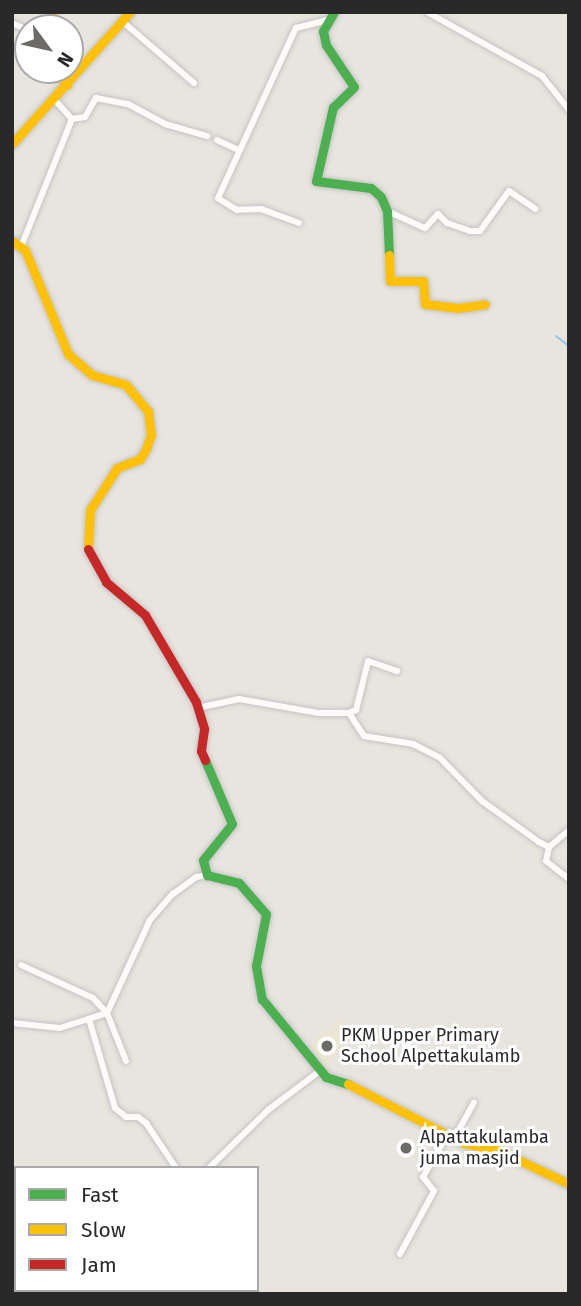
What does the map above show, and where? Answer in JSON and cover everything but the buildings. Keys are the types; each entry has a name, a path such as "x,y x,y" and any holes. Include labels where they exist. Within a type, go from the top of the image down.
{"street":[{"path":"12,144 130,12"},
{"path":"425,13 542,76 569,110"},
{"path":"299,223 261,209 237,210 218,198 296,28 331,16"},
{"path":"331,16 323,31 326,45 354,87 333,107 316,181 371,188 387,211 425,228 438,214 447,223 470,231 480,231 509,191 536,209"},
{"path":"122,21 194,83"},
{"path":"72,119 86,117 96,98 128,104 165,124 207,136"},
{"path":"54,99 72,119"},
{"path":"21,247 72,119"},
{"path":"217,140 238,150"},
{"path":"387,211 390,281 423,281 425,304 458,308 485,304"},
{"path":"12,241 21,247 68,354 92,376 126,385 148,411 151,435 146,449 140,459 117,468 98,495 90,510 86,548 106,582 145,615 184,676 197,708 204,729 201,751 232,824 203,860 207,875"},
{"path":"197,708 239,699 318,713 349,713 356,710 368,661 397,671"},
{"path":"349,713 363,736 413,744 440,758 482,801 549,847"},
{"path":"569,830 549,847 546,861 569,879"},
{"path":"12,1023 60,1028 107,1013 150,920 173,894 196,877 207,875 247,888 262,905 267,922 256,966 262,999 320,1071 342,1084 367,1090 383,1105 453,1134 464,1143 498,1150 569,1184"},
{"path":"21,965 93,999 107,1013 126,1061"},
{"path":"89,1019 115,1108 125,1117 138,1116 146,1123 175,1166"},
{"path":"211,1166 268,1110 320,1071"},
{"path":"400,1254 434,1191 423,1177 474,1103"}],"shaded area":[{"name":"PKM Upper Primary School Alpettakulamb","path":"340,1019 354,1033 325,1067 308,1049 323,1029 328,1031"}],"waterway":[{"path":"556,336 569,346"}],"traffic: fast":[{"path":"334,12 323,31 326,45 354,87 333,107 316,181 371,188 381,197 387,211 389,255"},
{"path":"205,760 232,824 203,860 207,875 239,883 266,914 256,966 262,999 326,1077 348,1084"}],"traffic: slow":[{"path":"12,144 130,12"},
{"path":"12,241 25,250 68,354 92,375 126,385 148,411 151,435 146,449 140,459 117,468 90,510 88,549"},
{"path":"389,255 390,281 423,281 425,304 458,308 485,304"},
{"path":"348,1084 464,1143 498,1150 569,1184"}],"traffic: jam":[{"path":"88,549 106,582 145,615 196,702 204,729 201,751 205,760"}],"place":[{"name":"PKM Upper Primary School Alpettakulamb","path":"327,1046"},
{"name":"Alpattakulamba juma masjid","path":"406,1148"}]}
